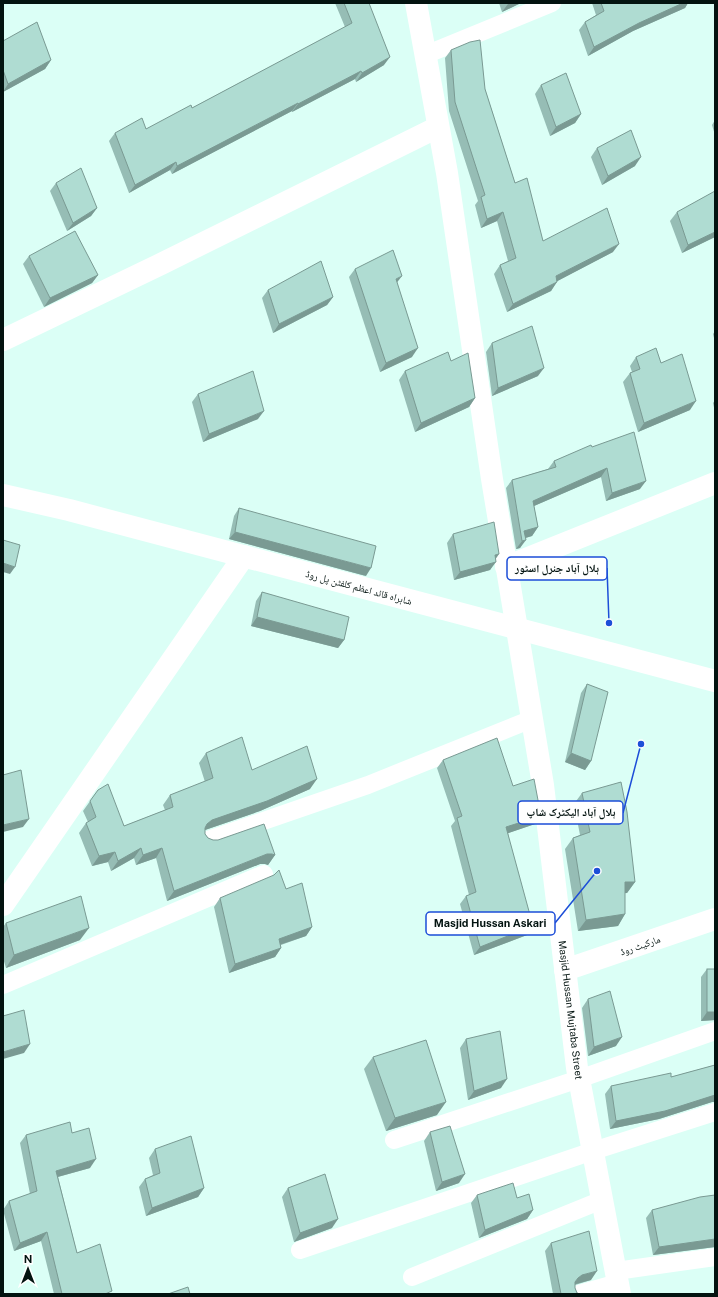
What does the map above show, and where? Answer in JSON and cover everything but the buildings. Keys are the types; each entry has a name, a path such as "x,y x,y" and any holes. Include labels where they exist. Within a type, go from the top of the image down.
{"main road":[{"name":"Masjid Hussan Mujtaba Street","path":"416,3 447,173 491,471 542,785 579,1079 618,1283"},
{"path":"3,340 163,263 438,127"},
{"path":"506,567 715,483"},
{"name":"شاہراہ قائد اعظم کلفٹن پل روڈ","path":"3,495 69,510 715,681"},
{"path":"3,905 244,556"},
{"name":"مارکیٹ روڈ","path":"565,970 715,919"}],"street":[{"path":"425,55 552,3"},
{"path":"208,840 368,785 532,719"},
{"path":"3,985 264,874"},
{"path":"394,1140 579,1079 715,1030"},
{"path":"300,1250 593,1151 715,1112"},
{"path":"412,1277 602,1200"},
{"path":"579,1294 715,1257"}],"place":[{"name":"ہلال آباد جنرل اسٹور","path":"609,623"},
{"name":"ہلال آباد الیکٹرک شاپ","path":"641,744"},
{"name":"Masjid Hussan Askari","path":"597,871"}]}
